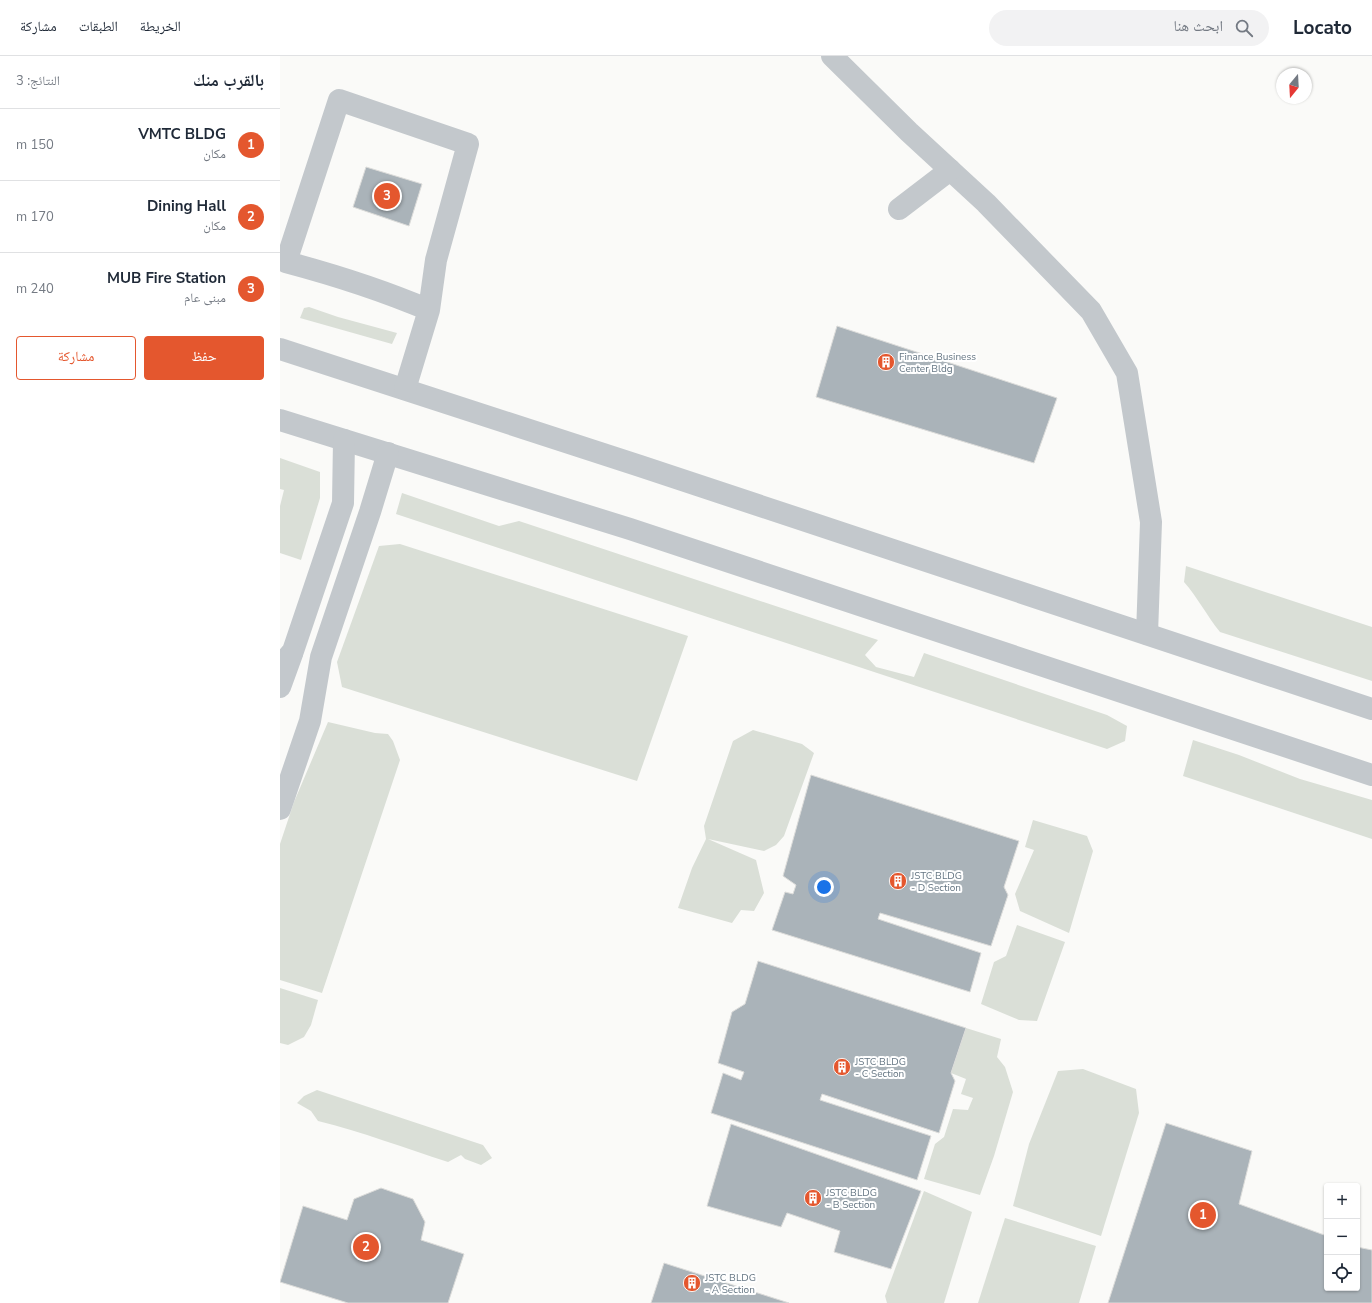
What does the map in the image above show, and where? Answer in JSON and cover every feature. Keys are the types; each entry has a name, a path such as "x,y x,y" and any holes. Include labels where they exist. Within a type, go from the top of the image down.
{"street":[{"path":"832,56 986,203 1091,311 1127,373 1151,522 1147,634"},
{"path":"405,389 429,310 436,260 468,144 339,100 286,262 342,277 429,310"},
{"path":"899,209 950,170"},
{"path":"280,349 1372,709"},
{"path":"280,420 630,529 1372,775"},
{"path":"280,687 286,659 343,503 344,440"},
{"path":"280,809 310,721 321,657 388,454"}],"shaded area":[{"path":"309,307 338,317 397,333 392,344 300,318 304,308"},
{"path":"280,458 320,472 320,498 301,560 280,553 280,506 284,490 280,489"},
{"path":"402,493 499,526 519,521 878,640 865,655 876,667 914,677 924,653 1107,715 1127,726 1125,741 1107,749 396,514"},
{"path":"400,544 688,636 637,781 342,687 337,662 379,546"},
{"path":"1186,566 1372,627 1372,681 1220,632 1184,582"},
{"path":"328,722 375,733 388,734 393,741 400,760 322,993 280,980 280,844 294,802"},
{"path":"753,730 802,744 814,753 784,836 776,845 764,851 708,839 756,860 764,893 754,911 741,910 732,923 678,908 692,868 706,839 704,826 733,741"},
{"path":"1193,740 1239,755 1300,779 1372,800 1372,839 1183,776"},
{"path":"1033,820 1087,836 1093,851 1069,933 1020,911 1015,894 1034,850 1025,847"},
{"path":"1017,925 1065,942 1037,1021 1019,1020 981,1004 994,962 1006,956"},
{"path":"280,988 318,1000 311,1025 304,1037 288,1045 280,1043"},
{"path":"966,1028 1001,1039 997,1057 1005,1067 1013,1092 994,1156 980,1195 924,1179 935,1144 944,1137 953,1109 968,1110 973,1098 961,1094 966,1079 951,1073"},
{"path":"1083,1069 1136,1089 1139,1113 1101,1236 1013,1206 1029,1144 1058,1071"},
{"path":"317,1090 483,1145 492,1158 481,1165 465,1159 461,1155 448,1162 367,1135 318,1121 311,1111 297,1103 304,1096"},
{"path":"924,1191 972,1212 944,1303 887,1303 885,1296"},
{"path":"1005,1218 1096,1246 1079,1303 978,1303"}],"building":[{"path":"366,167 422,184 409,226 353,207"},
{"name":"Finance Business Center Bldg","path":"837,326 1057,398 1034,463 816,397"},
{"name":"JSTC BLDG - D Section","path":"811,775 1019,841 1004,887 1008,895 991,946 880,913 878,919 981,953 970,992 772,930 785,892 793,894 796,885 783,876"},
{"name":"JSTC BLDG - C Section","path":"758,961 966,1028 951,1073 955,1081 939,1133 822,1094 820,1100 931,1136 917,1180 711,1113 723,1073 741,1080 744,1072 718,1063 732,1012 745,1004"},
{"path":"1166,1123 1252,1151 1239,1204 1324,1235 1324,1291 1360,1291 1360,1248 1372,1250 1372,1303 1108,1303"},
{"name":"JSTC BLDG - B Section","path":"731,1124 921,1191 891,1269 834,1252 840,1231 787,1213 781,1227 707,1206"},
{"path":"381,1188 413,1199 425,1222 421,1240 464,1254 448,1303 348,1303 280,1282 303,1206 347,1220 354,1199"},
{"name":"JSTC BLDG - A Section","path":"664,1263 789,1303 651,1303"}],"place":[{"name":"MUB Fire Station","path":"387,196"},
{"name":"Finance Business Center Bldg","path":"886,362"},
{"name":"JSTC BLDG - D Section","path":"898,881"},
{"name":"JSTC BLDG - C Section","path":"842,1067"},
{"name":"JSTC BLDG - B Section","path":"813,1198"},
{"name":"VMTC BLDG","path":"1203,1215"},
{"name":"Dining Hall","path":"366,1247"},
{"name":"JSTC BLDG - A Section","path":"692,1283"}]}
